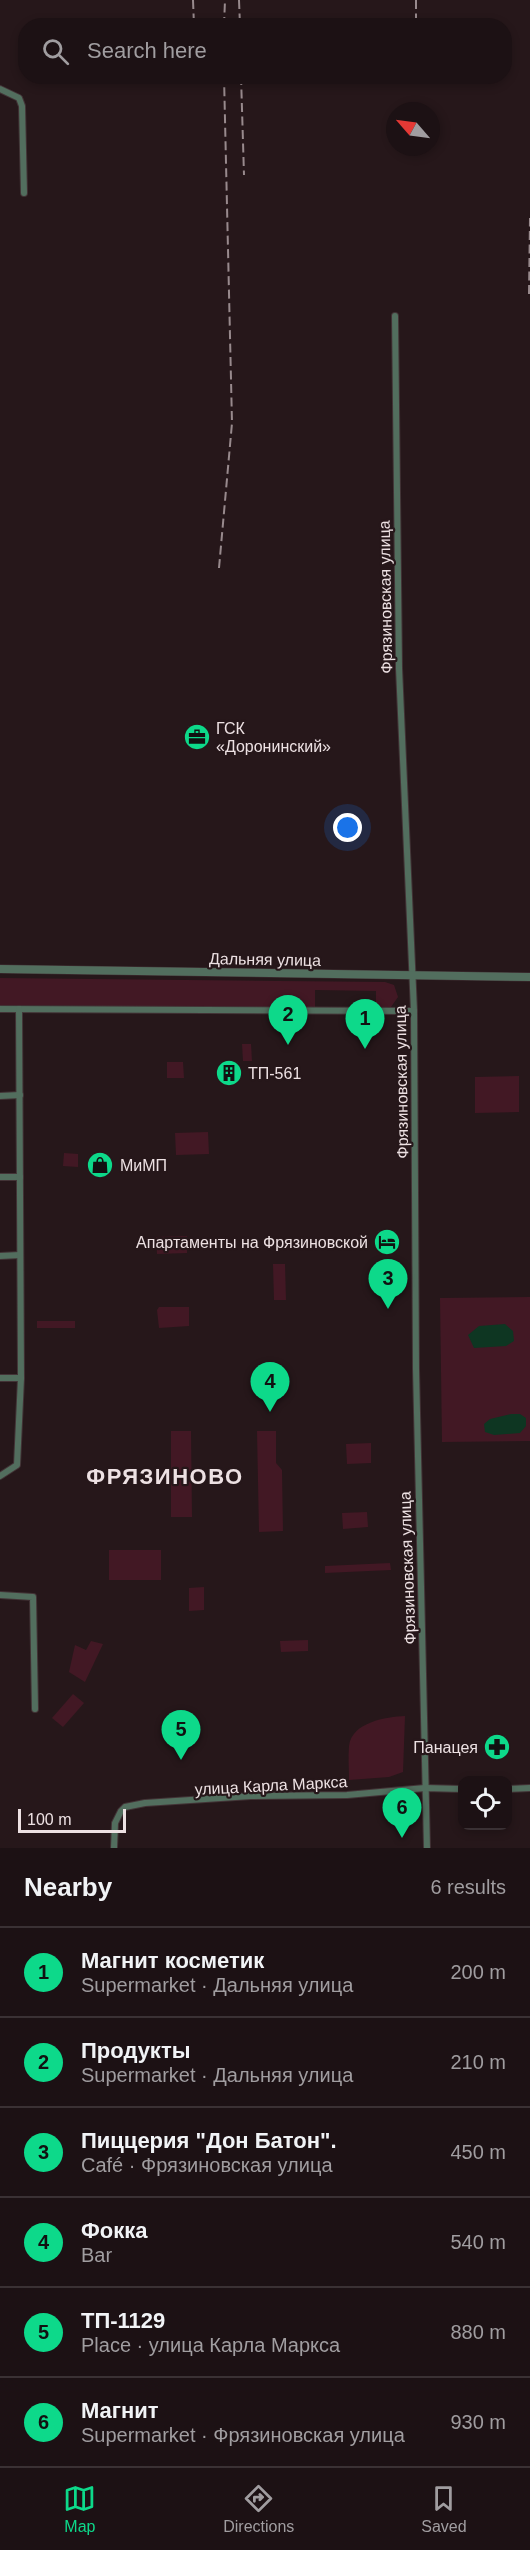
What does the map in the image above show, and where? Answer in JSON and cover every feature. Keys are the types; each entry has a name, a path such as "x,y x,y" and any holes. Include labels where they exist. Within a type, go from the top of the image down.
{"street":[{"path":"0,89 20,98 22,106 24,193"},
{"name":"Фрязиновская улица","path":"395,316 399,668 414,1011 416,1369 427,1848"},
{"name":"Дальняя улица","path":"0,969 530,977"},
{"path":"0,1009 414,1011"},
{"path":"0,1476 12,1470 18,1460 21,1378 19,1009"},
{"path":"0,1096 20,1095"},
{"path":"0,1177 20,1177"},
{"path":"0,1256 20,1255"},
{"path":"0,1378 21,1378"},
{"path":"0,1595 33,1597 35,1709"},
{"name":"улица Карла Маркса","path":"114,1848 115,1823 125,1807 145,1803 251,1796 347,1795 425,1788 458,1790"},
{"path":"512,1789 530,1788"}],"shaded area":[{"path":"0,978 385,982 394,985 398,997 391,1007 376,1009 376,991 315,990 315,1008 0,1005"},
{"path":"242,1044 251,1044 252,1061 243,1061"},
{"path":"167,1062 183,1062 184,1078 167,1078"},
{"path":"519,1076 519,1112 475,1113 475,1077"},
{"path":"208,1132 209,1154 176,1155 175,1133"},
{"path":"64,1153 78,1154 78,1167 63,1166"},
{"path":"187,1236 187,1253 157,1254 156,1237"},
{"path":"273,1264 285,1264 286,1300 274,1300"},
{"path":"530,1297 530,1441 442,1442 440,1298"},
{"path":"159,1307 189,1307 189,1326 159,1328 157,1310"},
{"path":"37,1321 75,1321 75,1328 37,1328"},
{"path":"505,1324 513,1331 514,1341 506,1346 474,1348 468,1335 479,1326"},
{"path":"520,1414 526,1418 526,1426 520,1433 494,1435 485,1432 484,1424 490,1419"},
{"path":"171,1431 191,1431 192,1517 171,1517"},
{"path":"257,1431 276,1431 276,1463 282,1470 283,1531 259,1532"},
{"path":"371,1443 371,1463 347,1464 346,1444"},
{"path":"367,1512 368,1527 343,1529 342,1513"},
{"path":"109,1550 161,1550 161,1580 109,1580"},
{"path":"390,1563 391,1570 325,1573 325,1566"},
{"path":"204,1587 204,1610 189,1611 189,1588"},
{"path":"308,1640 308,1651 281,1652 280,1641"},
{"path":"91,1641 103,1644 85,1682 69,1672 75,1645 86,1650"},
{"path":"73,1694 84,1703 63,1727 52,1718"},
{"path":"405,1716 403,1772 389,1777 349,1780 349,1746 356,1731 371,1722"}],"railway":[{"path":"193,0 194,18"},
{"path":"224,18 225,0"},
{"path":"239,0 240,18"},
{"path":"416,0 416,18"},
{"path":"219,568 232,423 224,84"},
{"path":"241,84 244,175"},
{"path":"529,294 530,218"}],"place":[{"name":"ГСК «Доронинский»","path":"197,737"},
{"name":"Продукты","path":"288,1045"},
{"name":"Магнит косметик","path":"365,1049"},
{"name":"ТП-561","path":"229,1073"},
{"name":"МиМП","path":"100,1165"},
{"name":"Апартаменты на Фрязиновской","path":"387,1242"},
{"name":"Пиццерия \"Дон Батон\".","path":"388,1309"},
{"name":"Фокка","path":"270,1412"},
{"name":"Панацея","path":"497,1747"},
{"name":"ТП-1129","path":"181,1760"},
{"name":"Магнит","path":"402,1838"}],"district":[{"name":"ФРЯЗИНОВО","path":"165,1476"}]}
